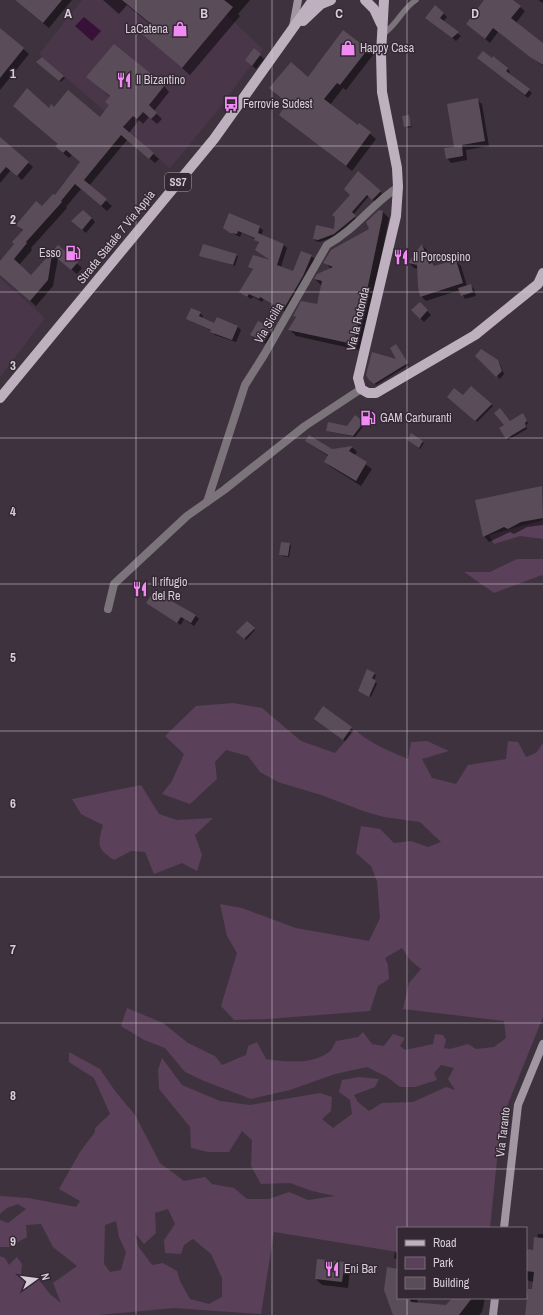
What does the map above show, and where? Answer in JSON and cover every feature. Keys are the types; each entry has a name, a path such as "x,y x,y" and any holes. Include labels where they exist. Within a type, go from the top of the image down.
{"main road":[{"name":"Strada Statale 7 Via Appia","path":"0,398 214,139 313,0"},
{"name":"Strada Statale 7 Via Appia","path":"291,32 321,4 331,0"},
{"name":"Via la Rotonda","path":"365,0 378,15 383,34"},
{"name":"Via la Rotonda","path":"361,389 358,378 396,216 398,187 397,168 382,92 381,54 384,0"},
{"path":"361,389 368,393 376,393 475,335 538,284 543,273"}],"street":[{"path":"291,32 298,0"},
{"name":"Via Sicilia","path":"207,502 245,385 327,245 350,230 384,197 398,187"},
{"path":"108,608 114,584 187,516 305,426 361,389"},
{"name":"Via Taranto","path":"504,1227 518,1105 543,1044"},
{"path":"493,1315 495,1299"}],"lane":[{"path":"383,34 391,29 405,9 416,0"}],"shaded area":[{"path":"82,0 211,0 263,49 217,111 170,168 39,54"},
{"path":"84,17 101,31 92,41 75,26"},
{"path":"0,278 45,318 0,377"}],"green space":[{"path":"543,520 543,539 520,536 494,544 489,535"},
{"path":"517,559 543,559 543,577 542,575 494,593 464,572 490,572"},
{"path":"233,703 262,708 301,741 335,753 355,730 374,743 408,759 411,742 427,741 449,751 422,759 432,778 456,784 468,765 506,759 508,741 518,742 526,757 536,753 543,743 543,1017 501,1121 490,1227 397,1227 397,1252 274,1232 261,1314 174,1308 99,1315 0,1315 0,1256 5,1258 9,1265 17,1257 22,1264 21,1276 36,1276 50,1294 61,1303 53,1283 77,1266 53,1247 41,1224 26,1225 27,1237 9,1247 0,1247 0,1220 8,1223 26,1209 18,1204 7,1208 0,1214 0,1196 28,1198 76,1207 80,1201 59,1189 80,1152 95,1132 95,1128 110,1114 94,1078 69,1062 69,1052 100,1069 115,1091 135,1115 160,1163 184,1181 205,1177 212,1184 234,1188 247,1199 269,1199 289,1192 308,1200 335,1196 312,1191 290,1183 261,1184 251,1166 252,1140 242,1131 229,1152 208,1152 191,1148 190,1127 159,1089 158,1070 162,1058 182,1085 220,1101 250,1105 320,1093 332,1097 331,1111 322,1119 333,1128 352,1114 350,1100 339,1092 342,1080 359,1077 379,1079 375,1087 354,1095 358,1102 369,1111 382,1103 413,1102 446,1087 455,1090 448,1079 454,1068 441,1065 434,1073 437,1080 415,1087 400,1087 387,1077 367,1067 335,1074 290,1090 251,1099 185,1072 165,1048 144,1040 121,1026 127,1008 163,1023 188,1043 215,1056 222,1065 246,1055 248,1046 257,1042 266,1059 298,1062 315,1059 322,1056 330,1051 336,1041 358,1037 363,1032 372,1044 384,1046 393,1034 405,1038 400,1046 405,1050 433,1044 435,1034 443,1035 446,1040 444,1048 450,1049 468,1044 476,1049 494,1047 506,1038 504,1021 403,1009 409,983 421,969 410,960 402,948 385,958 388,965 389,979 378,986 370,1011 268,1019 234,1020 221,1006 237,953 227,936 220,904 242,908 296,928 369,941 380,918 377,881 371,866 356,853 361,826 380,829 394,843 411,841 428,847 441,842 420,822 384,817 366,812 321,795 278,782 260,772 248,756 226,750 215,762 217,779 190,804 162,794 172,781 184,754 165,736 196,706","holes":["168,1209 175,1224 164,1240 165,1253 181,1254 184,1245 193,1239 211,1254 222,1278 222,1297 209,1304 190,1299 180,1281 177,1271 163,1263 152,1265 138,1246 135,1233 144,1244 156,1233 155,1213","116,1221 119,1237 126,1252 121,1270 110,1272 104,1264 105,1225"]},
{"path":"141,785 159,814 177,820 213,818 195,835 202,855 197,871 182,863 154,874 145,852 131,851 114,860 101,849 100,837 103,825 81,814 72,799"}],"building":[{"path":"15,0 62,0 43,23"},
{"name":"LaCatena","path":"122,0 224,0 233,7 182,68 142,34 151,24"},
{"path":"484,0 513,0 521,6 511,18 543,43 543,65 530,57 493,28 485,39 466,24"},
{"path":"435,5 444,13 440,18 459,32 452,38 425,18"},
{"path":"0,28 24,48 0,78"},
{"path":"343,30 368,49 340,85 337,83 324,99 358,125 359,123 371,132 346,166 279,115 287,103 269,88 291,62 308,77"},
{"path":"114,44 165,85 149,105 157,113 151,119 143,112 137,119 133,116 123,127 154,153 149,159 121,135 84,180 107,199 101,206 75,184 61,201 62,202 26,242 27,243 14,259 31,275 58,245 78,262 71,270 52,254 48,280 30,301 0,275 0,261 14,244 12,242 23,230 16,225 36,201 42,206 53,194 55,195 80,162 66,150 63,153 55,146 58,144 13,106 27,88 49,108 51,104 54,107 68,90 100,117 109,105 105,102 110,96 86,77"},
{"path":"254,48 261,54 252,66 245,60"},
{"path":"483,51 492,58 493,56 508,68 506,71 530,89 525,95 477,58"},
{"path":"42,57 64,76 59,81 36,62"},
{"path":"478,98 485,141 462,145 463,156 446,159 444,148 454,147 447,104"},
{"path":"409,115 411,126 404,127 402,116"},
{"path":"0,137 29,162 17,176 6,167 0,174"},
{"path":"358,171 381,191 372,200 367,195 352,212 356,216 334,234 318,240 313,239 316,225 334,229 335,217 332,215 350,195 344,189"},
{"path":"83,210 92,218 82,230 71,221"},
{"path":"379,210 383,211 382,219 368,286 353,344 288,330 296,317 293,316 301,301 317,304 322,281 314,279 317,274 333,267 323,263 331,250 369,229 366,222"},
{"path":"229,213 260,226 258,233 284,244 277,265 293,271 301,251 312,255 303,276 283,310 260,297 259,299 249,294 247,297 239,292 253,269 248,267 253,255 270,260 255,250 259,242 254,240 255,238 238,231 237,234 230,233 223,228"},
{"path":"203,244 237,254 233,265 199,256"},
{"path":"422,244 429,264 432,263 434,266 456,260 463,283 420,297 417,265 408,263"},
{"path":"471,284 473,292 461,296 458,288"},
{"path":"420,302 428,310 420,319 411,310"},
{"path":"191,308 201,312 199,316 214,323 217,317 238,326 232,340 210,332 211,330 186,319"},
{"path":"258,321 273,328 264,342 250,335"},
{"path":"396,344 408,363 374,384 366,375 372,352 396,359 390,348"},
{"path":"481,349 498,360 502,371 496,377 475,356"},
{"path":"471,386 492,404 475,421 447,397 454,388 463,395"},
{"path":"500,408 510,421 523,413 527,421 525,423 526,427 506,439 499,428 504,425 494,413"},
{"path":"355,415 364,422 353,436 326,431 328,422 347,426"},
{"path":"411,433 423,441 419,448 407,440"},
{"path":"309,435 332,449 353,446 349,451 367,462 356,481 324,462 328,455 305,441"},
{"path":"542,486 543,518 521,522 508,529 504,527 483,537 475,500"},
{"path":"281,542 290,543 288,556 279,555"},
{"path":"154,591 196,615 191,623 181,617 177,623 146,603"},
{"path":"247,621 255,628 244,639 236,632"},
{"path":"367,669 375,673 372,678 376,681 369,697 358,691"},
{"path":"323,706 352,727 343,740 314,719"},
{"path":"534,1237 543,1238 543,1315 525,1315 528,1289 532,1289 534,1272 527,1271 527,1249 533,1250"},
{"path":"317,1259 345,1262 342,1282 315,1279"},
{"path":"387,1267 397,1269 397,1299 410,1299 411,1302 446,1305 451,1299 471,1299 459,1315 393,1315 384,1290"}],"place":[{"name":"LaCatena","path":"180,29"},
{"name":"Happy Casa","path":"348,48"},
{"name":"Il Bizantino","path":"124,80"},
{"name":"Ferrovie Sudest","path":"231,104"},
{"name":"Esso","path":"73,253"},
{"name":"Il Porcospino","path":"401,257"},
{"name":"GAM Carburanti","path":"368,418"},
{"name":"Il rifugio del Re","path":"140,589"},
{"name":"Eni Bar","path":"332,1269"}]}
